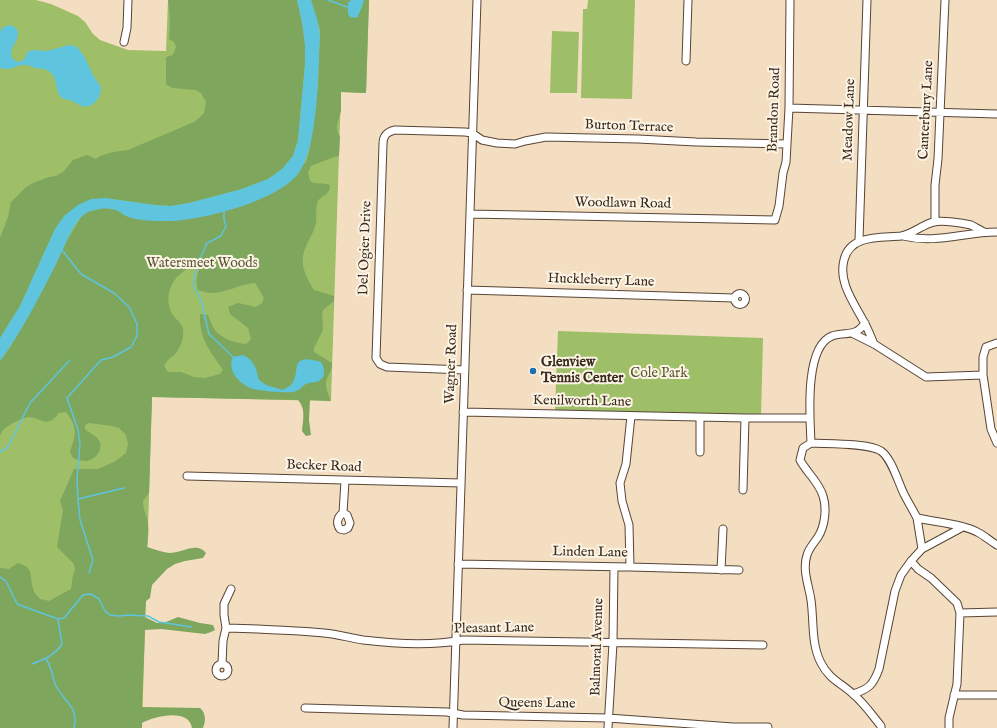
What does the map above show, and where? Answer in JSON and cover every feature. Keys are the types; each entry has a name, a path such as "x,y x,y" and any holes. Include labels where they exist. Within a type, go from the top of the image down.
{"street":[{"path":"124,42 127,28 128,0"},
{"name":"Wagner Road","path":"453,728 477,0"},
{"path":"686,61 688,0"},
{"name":"Brandon Road","path":"775,220 779,206 783,173 786,162 789,108 790,0"},
{"name":"Meadow Lane","path":"859,240 867,0"},
{"name":"Canterbury Lane","path":"935,221 934,185 938,159 941,112 945,0"},
{"path":"789,108 997,114"},
{"name":"Del Ogier Drive","path":"465,370 386,368 378,362 376,354 382,144 384,136 390,131 395,130 472,133"},
{"name":"Burton Terrace","path":"472,133 482,140 497,144 515,144 525,140 546,137 787,144"},
{"name":"Woodlawn Road","path":"470,214 775,220"},
{"path":"902,236 935,221 972,225 984,232"},
{"path":"874,344 865,323 846,288 843,270 843,261 846,254 859,240 884,236 936,239 984,232 997,232"},
{"name":"Huckleberry Lane","path":"467,290 734,298"},
{"path":"811,443 810,418 812,368 819,349 825,341 832,336 858,331 865,323"},
{"path":"852,333 874,344 926,377 983,375"},
{"path":"997,343 986,347 983,357 983,375 991,429 997,444"},
{"name":"Kenilworth Lane","path":"463,412 700,418 810,418"},
{"path":"630,567 629,525 622,501 620,483 626,464 631,416"},
{"path":"700,418 700,452"},
{"path":"743,490 745,418"},
{"path":"881,728 882,726 853,694 827,674 820,662 815,647 811,600 805,565 807,556 823,525 825,508 824,496 816,481 804,468 800,460 803,448 811,443 860,446 881,451 889,462 917,518 922,549"},
{"name":"Becker Road","path":"186,476 461,483"},
{"path":"343,513 345,481"},
{"path":"917,518 963,527 978,532 986,539 997,544"},
{"path":"853,694 866,690 875,681 879,669 895,592 901,575 911,560 922,549 963,527"},
{"path":"721,570 723,529"},
{"path":"911,560 918,569 931,578 957,603 960,612 956,684 949,718 949,728"},
{"name":"Linden Lane","path":"458,564 739,570"},
{"name":"Balmoral Avenue","path":"608,728 614,567"},
{"path":"222,664 223,641 226,628 224,604 231,589"},
{"path":"960,612 997,612"},
{"name":"Pleasant Lane","path":"226,628 325,633 362,640 400,643 435,644 464,640 612,644 763,645"},
{"path":"954,695 997,696"},
{"name":"Queens Lane","path":"305,708 447,712 463,715 608,718 733,727 768,727"}],"green space":[{"name":"Watersmeet Woods","path":"0,0 36,0 51,4 78,16 100,40 128,50 166,51 168,0 369,0 366,93 341,92 331,401 152,397 142,728 0,728"},
{"path":"168,0 297,0 305,45 305,65 298,140 293,156 282,169 268,179 242,189 189,203 171,206 105,198 55,229 20,306 0,338 0,238 8,217 11,202 26,187 63,172 73,160 87,155 96,159 100,156 113,152 128,150 194,122 204,113 206,102 201,93 196,90 172,88 166,84 166,57 173,55 176,47 174,42 169,39 170,21"},
{"name":"Watersmeet Woods","path":"311,0 369,0 366,93 341,92 341,111 337,125 337,131 340,137 339,156 311,166 308,172 310,181 330,185 328,193 317,203 316,223 303,255 303,265 308,280 314,290 334,296 334,301 323,310 323,330 314,348 314,352 332,363 326,384 331,401 310,400 309,420 311,435 306,436 302,431 303,411 301,403 298,400 152,397 149,493 143,501 148,526 147,547 169,553 174,553 189,548 198,548 206,553 203,558 175,564 167,569 152,585 150,598 146,601 145,617 157,623 166,622 178,617 213,625 215,630 205,634 161,629 145,630 142,707 200,708 205,717 203,728 192,728 190,722 185,718 171,715 148,720 142,723 142,728 0,728 0,568 9,569 18,563 27,567 30,572 34,591 40,599 49,601 71,589 75,570 74,564 57,547 63,510 60,501 74,469 98,469 114,462 126,453 128,444 126,435 119,428 89,423 85,425 85,429 98,439 100,442 100,450 96,456 90,460 83,461 73,458 70,452 75,431 73,422 66,412 59,413 51,421 47,422 28,417 22,419 5,428 0,436 0,361 11,346 56,264 67,240 81,217 87,212 104,208 117,210 126,216 140,219 168,221 195,218 225,211 255,201 275,192 306,162 310,148 318,84 320,30","holes":["195,265 199,269 196,282 198,290 209,293 217,293 255,283 264,298 262,303 256,307 238,303 228,307 230,314 248,328 251,339 246,344 233,342 221,336 214,328 208,315 200,314 203,338 223,370 220,374 205,378 194,377 181,372 168,372 164,366 179,349 183,332 181,324 173,315 169,305 168,300 171,285 177,277 190,267"]},
{"path":"588,0 635,0 632,99 581,98 583,9 587,9"},
{"path":"552,31 579,32 577,93 550,93"},
{"name":"Cole Park","path":"558,331 763,338 761,417 555,411"}],"water":[{"path":"297,0 311,0 318,22 320,36 317,99 313,132 310,147 300,171 291,181 259,200 220,213 200,217 168,221 136,219 125,216 115,209 106,208 93,210 86,213 81,217 73,229 30,314 0,361 0,338 20,306 55,229 64,216 78,205 91,199 105,198 171,206 189,203 242,189 268,179 282,169 293,156 298,140 305,65 305,45"},
{"path":"351,0 364,0 357,18 350,17 348,14 348,3"},
{"path":"11,25 17,29 18,33 11,54 12,58 17,62 24,60 29,51 47,51 69,45 77,47 84,56 93,75 101,87 97,100 91,105 85,107 71,100 62,98 57,90 52,74 44,69 29,65 21,65 7,69 0,68 0,32 3,27"},
{"path":"243,355 253,362 259,380 266,385 283,390 291,385 294,380 299,361 310,360 321,362 324,375 319,381 306,384 294,392 256,390 248,387 240,381 232,370 231,361 233,357"}],"waterway":[{"path":"328,0 347,7"},
{"path":"224,210 226,226 221,236 207,243 199,261 194,279 194,287 201,300 209,334 233,357"},
{"path":"61,249 81,274 114,293 129,307 137,324 137,336 131,347 113,357 101,360 67,398 78,430 80,444 77,479 78,499 124,488"},
{"path":"0,452 8,447 30,403 70,360"},
{"path":"78,499 80,520 93,560 89,573"},
{"path":"0,577 6,581 17,604 58,619 64,618 83,595 91,594 99,599 105,611 110,615 148,616 159,622 192,627"},
{"path":"32,664 49,656 62,644 58,619"},
{"path":"46,659 50,665 56,686 73,709 75,721 74,728"}],"place":[{"name":"Glenview Tennis Center","path":"533,371"}]}
